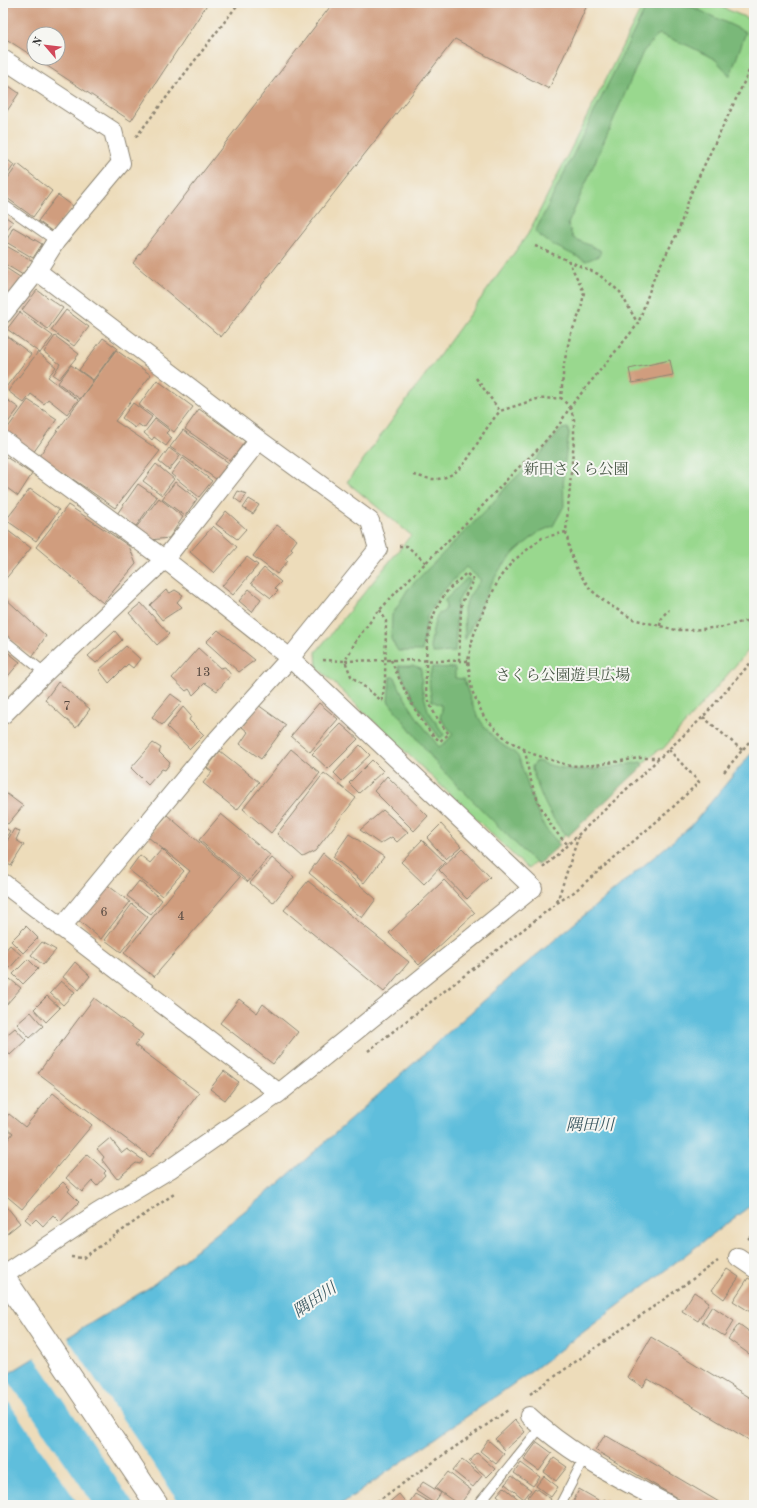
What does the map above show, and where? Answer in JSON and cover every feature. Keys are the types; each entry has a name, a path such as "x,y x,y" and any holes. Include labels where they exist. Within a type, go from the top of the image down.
{"street":[{"path":"3,59 113,131 121,163 56,241 37,271 3,314"},
{"path":"37,271 259,440 370,521 378,549 290,658 214,743 62,928"},
{"path":"3,440 165,559 290,658 533,888 280,1093 170,1169 97,1213 5,1279 157,1505"},
{"path":"3,715 45,672 165,559 259,440"},
{"path":"3,883 280,1093"},
{"path":"735,1252 754,1268"},
{"path":"535,1422 584,1459 669,1505"}],"lane":[{"path":"3,204 56,241"},
{"path":"3,639 45,672"},
{"path":"478,1505 535,1422"},
{"path":"560,1505 584,1459"}],"path":[{"path":"136,137 240,3"},
{"path":"380,610 386,621 385,681 382,701 351,676 346,661 357,639 380,610 541,446 559,425 570,407 638,324 655,275 678,232 691,193 743,85 754,58"},
{"path":"536,246 598,274 620,292 638,324"},
{"path":"561,398 564,364 570,336 581,310 584,292 567,259"},
{"path":"476,378 500,411"},
{"path":"414,475 441,479 454,474 465,464 488,426 500,411 537,399 561,398 570,407 574,419 574,439 566,532 570,551 577,570 591,590 608,604 632,619 676,630 723,627 746,621 754,617"},
{"path":"566,532 542,538 513,561 500,577 482,614 473,637 468,661 472,691 484,717 507,740 524,750 570,766 596,765 639,758 659,758"},
{"path":"407,546 426,563"},
{"path":"391,660 400,682 422,720 440,741 449,734 432,711 427,697 426,660 428,635 431,621 443,596 466,574 474,580 461,606 459,661"},
{"path":"660,626 660,620 669,610"},
{"path":"543,867 703,717 754,659"},
{"path":"317,660 468,661"},
{"path":"703,717 742,750"},
{"path":"724,772 754,736"},
{"path":"524,750 527,758 530,778 540,806 554,831 567,844"},
{"path":"579,833 557,903 574,892 670,810 699,782 669,750"},
{"path":"530,1394 735,1252 754,1234"},
{"path":"372,1505 511,1408"}],"green space":[{"name":"新田さくら公園","path":"644,3 712,3 754,21 754,644 663,749 658,750 528,869 317,667 316,652 411,535 347,482 528,234"},
{"path":"648,3 684,3 746,32 730,76 716,60 689,46 659,34 643,52 568,224 573,238 600,250 601,255 586,261 551,244 535,232"},
{"path":"568,428 569,434 563,473 564,506 553,526 539,532 516,551 500,569 490,586 465,640 464,609 469,596 481,580 466,567 439,595 427,617 422,651 398,651 391,639 392,615 408,589 490,506 508,485 537,458 562,429"},
{"path":"467,578 470,580 457,603 455,652 433,653 430,647 437,615 443,612 446,608 445,600"},
{"path":"398,666 415,666 421,668 422,689 428,710 444,735 440,738 416,704"},
{"path":"433,667 455,668 455,678 464,679 473,706 481,722 492,736 515,753 519,758 534,804 545,828 560,845 537,865 440,768 388,701 390,677 395,677 409,705 439,747 446,742 453,734 440,718 442,710 441,705 432,701 430,675"},
{"path":"537,761 551,766 577,770 602,769 641,762 643,766 567,837 550,813 539,788 532,769 532,766"}],"water":[{"name":"隅田川","path":"754,750 754,1203 532,1371 340,1505 3,1505 3,1377 150,1287 278,1184 515,973 691,826"}],"pier":[{"path":"66,1336 181,1505 134,1505 34,1356"},
{"path":"4,1374 94,1505 79,1505 3,1394"}],"building":[{"path":"3,3 208,3 131,121 47,66 66,66 66,26 26,26 26,52 3,37"},
{"path":"333,3 588,3 549,89 455,39 221,337 133,263"},
{"path":"3,82 19,93 3,117"},
{"path":"3,156 14,165 3,181"},
{"path":"18,164 52,191 33,217 3,195 3,185"},
{"path":"58,195 73,206 53,232 38,221"},
{"path":"3,215 13,222 3,235"},
{"path":"13,227 42,244 33,258 6,242"},
{"path":"3,244 33,261 23,275 3,263"},
{"path":"3,266 23,279 3,304"},
{"path":"37,290 63,308 48,329 22,310"},
{"path":"66,310 89,327 74,346 51,330"},
{"path":"20,312 53,336 40,353 7,329"},
{"path":"3,333 31,354 3,391"},
{"path":"55,336 79,354 59,379 53,375 60,364 44,352"},
{"path":"103,338 117,348 93,380 79,370"},
{"path":"116,350 151,375 115,421 160,451 115,508 39,456"},
{"path":"38,352 56,367 48,377 78,400 67,414 48,399 44,404 31,394 24,403 8,391"},
{"path":"670,360 673,375 632,383 629,369"},
{"path":"71,365 93,381 80,399 58,383"},
{"path":"157,380 193,407 174,432 139,405"},
{"path":"3,397 19,408 3,429"},
{"path":"28,400 57,419 33,453 4,433"},
{"path":"133,403 152,417 144,428 138,424 135,428 122,418"},
{"path":"199,409 245,441 231,461 185,429"},
{"path":"155,419 169,430 166,433 172,438 166,446 154,437 152,440 144,433"},
{"path":"183,430 229,463 216,479 170,447"},
{"path":"169,448 180,456 169,470 159,462"},
{"path":"3,455 32,474 18,496 3,485"},
{"path":"183,458 212,481 199,497 171,474"},
{"path":"156,464 174,479 162,495 143,481"},
{"path":"175,482 197,499 185,516 162,499"},
{"path":"138,484 157,497 136,526 117,514"},
{"path":"30,489 59,510 36,541 6,520"},
{"path":"238,491 247,494 241,503 234,498"},
{"path":"159,498 183,517 169,538 150,540 135,529"},
{"path":"249,499 259,505 253,514 243,508"},
{"path":"68,505 129,546 136,564 103,603 36,547"},
{"path":"226,511 246,529 237,539 216,524"},
{"path":"277,525 297,540 291,548 293,550 285,559 288,561 277,574 253,556"},
{"path":"213,526 237,547 214,573 190,552"},
{"path":"3,527 31,548 3,582"},
{"path":"247,557 258,565 233,595 222,586"},
{"path":"264,568 281,582 275,588 278,591 271,598 251,583"},
{"path":"249,589 261,599 252,612 239,601"},
{"path":"166,590 170,593 175,590 183,595 177,602 182,607 162,620 150,605"},
{"path":"3,596 46,636 32,657 3,634"},
{"path":"141,603 169,634 157,645 129,613"},
{"path":"218,630 255,660 239,672 206,642"},
{"path":"115,631 122,640 96,663 88,656"},
{"path":"126,646 140,659 133,668 128,664 109,683 99,670"},
{"path":"198,648 220,668 225,667 231,675 217,691 205,683 193,695 189,689 186,691 172,678"},
{"path":"5,650 20,662 3,682 3,653"},
{"path":"58,682 90,709 76,728 45,700"},
{"path":"171,694 182,702 162,725 152,717"},
{"path":"319,703 338,719 310,752 291,736"},
{"path":"258,705 286,725 261,759 240,744 248,732 242,727"},
{"path":"183,707 191,716 189,720 204,735 190,749 167,727"},
{"path":"341,724 358,739 328,769 312,754"},
{"path":"153,743 161,748 159,752 170,763 165,770 162,769 148,785 131,768"},
{"path":"360,745 370,755 342,781 334,773"},
{"path":"291,749 320,773 271,833 243,809"},
{"path":"220,751 259,782 237,810 203,783 212,772 207,768"},
{"path":"372,760 383,771 359,793 349,783"},
{"path":"324,773 356,798 315,851 303,857 277,834"},
{"path":"387,776 428,816 414,831 374,791"},
{"path":"3,791 23,806 8,824 3,821"},
{"path":"383,810 408,832 397,842 392,837 380,844 360,830"},
{"path":"221,814 270,855 248,882 199,840"},
{"path":"167,815 240,877 154,977 124,953 190,871 148,837"},
{"path":"441,824 461,846 446,859 427,838"},
{"path":"3,827 10,831 3,842"},
{"path":"14,829 20,831 16,840 24,845 11,866 3,861 3,848"},
{"path":"349,834 384,857 364,883 333,857"},
{"path":"422,840 445,862 424,884 401,862"},
{"path":"462,848 490,877 467,899 439,870"},
{"path":"162,849 184,871 162,896 129,870 140,855 150,863"},
{"path":"323,853 376,899 362,918 309,873"},
{"path":"272,858 294,877 273,903 250,883"},
{"path":"444,880 475,913 419,965 389,933"},
{"path":"139,881 162,900 151,914 127,896"},
{"path":"308,881 409,962 384,992 284,910"},
{"path":"106,884 130,902 101,939 78,920"},
{"path":"132,904 148,917 121,952 105,940"},
{"path":"26,926 38,938 23,953 11,941"},
{"path":"42,942 56,950 43,965 31,955"},
{"path":"10,945 21,955 9,969 3,964 3,953"},
{"path":"28,959 38,969 23,984 13,974"},
{"path":"75,962 90,976 79,990 63,977"},
{"path":"10,979 21,988 5,1006 3,1005 3,988"},
{"path":"61,981 75,992 63,1005 50,993"},
{"path":"47,996 60,1008 46,1022 34,1009"},
{"path":"94,998 143,1035 135,1045 199,1093 150,1157 38,1073"},
{"path":"239,999 257,1013 263,1004 298,1032 273,1064 220,1023"},
{"path":"31,1012 43,1026 30,1038 17,1024"},
{"path":"15,1028 26,1040 10,1055 3,1047 3,1038"},
{"path":"224,1071 239,1082 225,1100 210,1089"},
{"path":"53,1093 92,1125 22,1209 3,1193 3,1146 13,1133 3,1125 3,1121 9,1114 25,1127"},
{"path":"110,1138 122,1153 127,1149 143,1160 140,1164 136,1163 117,1179 102,1160 104,1157 97,1149"},
{"path":"87,1154 106,1171 104,1173 106,1176 97,1186 92,1181 82,1192 66,1178"},
{"path":"63,1182 70,1189 68,1191 79,1202 60,1222 53,1215 43,1226 36,1219 31,1224 25,1219"},
{"path":"3,1202 20,1223 4,1236 3,1235"},
{"path":"727,1269 739,1277 724,1299 712,1290"},
{"path":"748,1278 754,1281 754,1310 752,1313 733,1301"},
{"path":"694,1292 709,1302 698,1321 682,1311"},
{"path":"712,1306 734,1321 724,1336 702,1322"},
{"path":"739,1324 754,1335 754,1353 752,1356 728,1339"},
{"path":"651,1337 754,1400 754,1443 648,1379 643,1387 627,1377"},
{"path":"515,1420 525,1432 505,1450 495,1439"},
{"path":"605,1435 719,1502 717,1505 689,1505 595,1450"},
{"path":"488,1440 504,1454 496,1464 480,1451"},
{"path":"537,1442 552,1453 539,1471 524,1460"},
{"path":"477,1453 495,1469 487,1477 469,1462"},
{"path":"554,1458 567,1467 556,1481 544,1472"},
{"path":"462,1460 482,1476 473,1487 453,1471"},
{"path":"521,1463 540,1477 533,1486 514,1473"},
{"path":"448,1472 471,1490 459,1505 435,1488"},
{"path":"512,1476 531,1490 524,1499 505,1484"},
{"path":"544,1476 558,1487 551,1497 536,1486"},
{"path":"423,1482 441,1493 434,1503 416,1491"},
{"path":"504,1487 522,1502 520,1505 508,1505 497,1495"},
{"path":"535,1488 551,1499 547,1505 539,1505 528,1497"},
{"path":"579,1489 598,1500 595,1505 572,1505"},
{"path":"399,1494 408,1505 386,1505"},
{"path":"415,1494 434,1505 412,1505 409,1503"},
{"path":"604,1499 615,1505 601,1505"},
{"path":"529,1500 535,1505 525,1505"}],"park label":[{"name":"さくら公園遊具広場","path":"563,675"}]}
